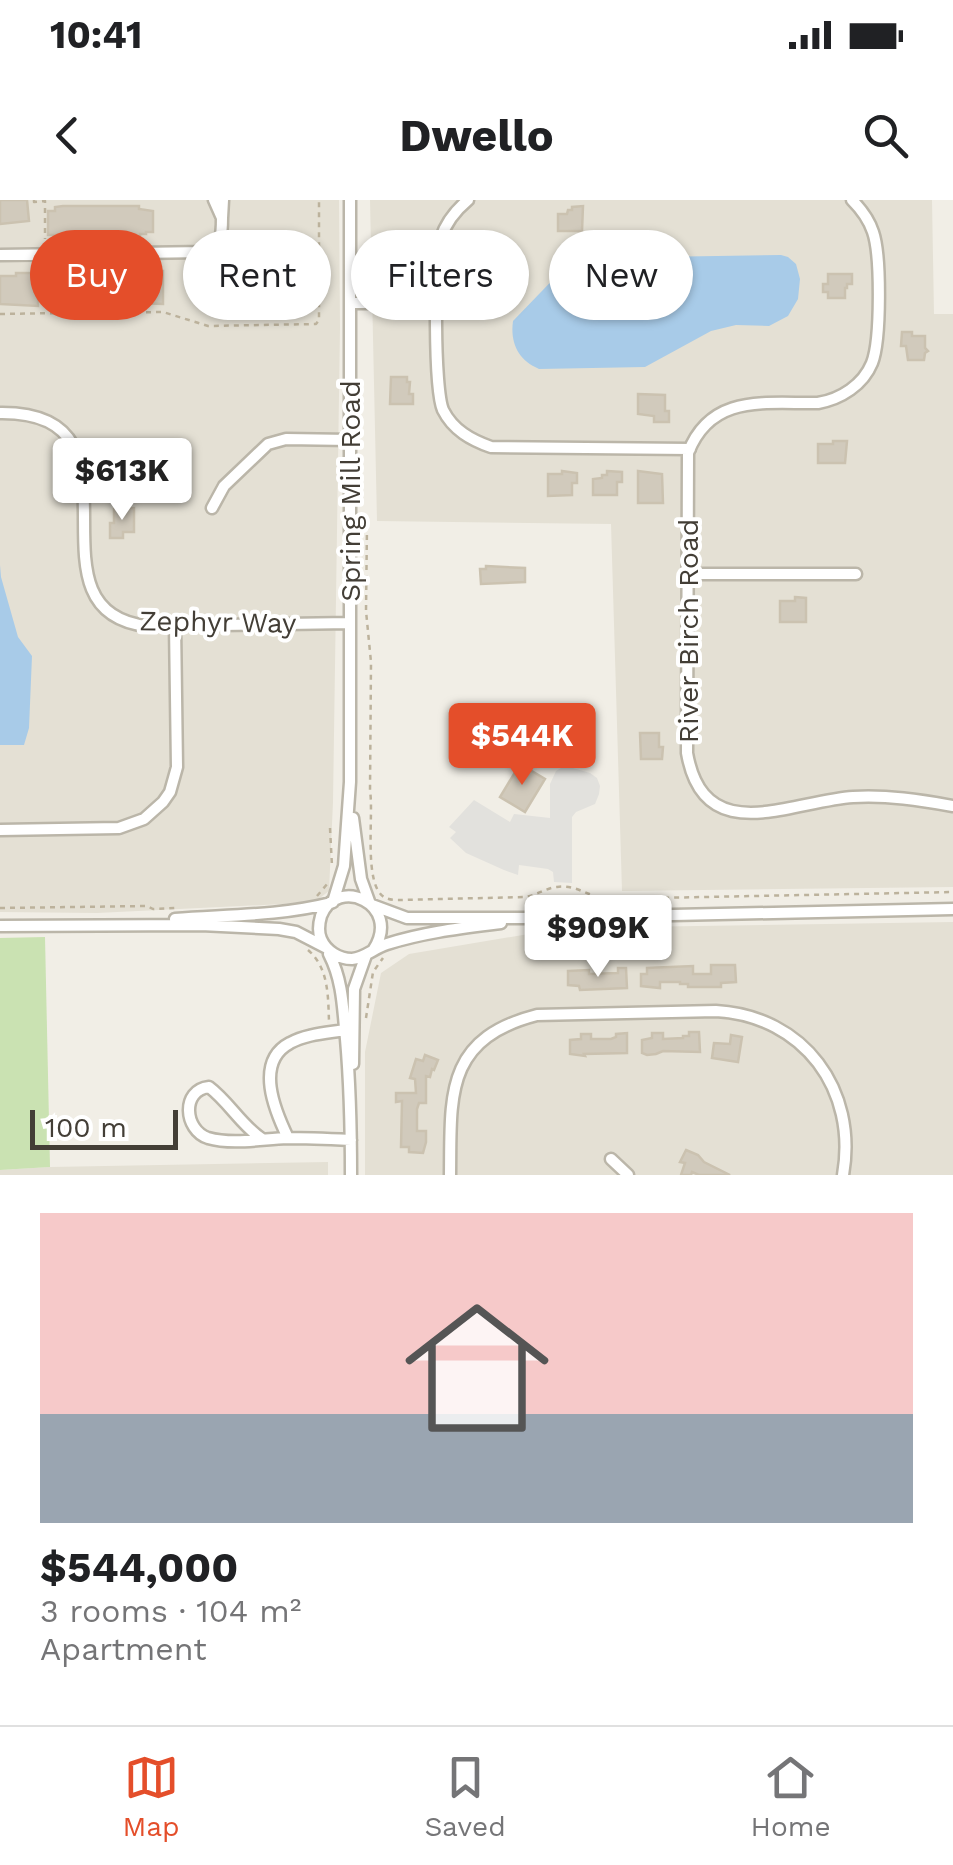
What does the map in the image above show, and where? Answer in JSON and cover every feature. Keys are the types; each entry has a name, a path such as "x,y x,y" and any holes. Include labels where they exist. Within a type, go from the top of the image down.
{"street":[{"path":"214,200 222,218"},
{"path":"163,253 214,250 222,232 223,200"},
{"name":"Spring Mill Road","path":"332,902 344,866 350,782 350,200"},
{"path":"445,230 468,200"},
{"path":"437,320 439,396 450,420 470,439 492,447 513,448 690,448 710,419 722,412 750,403 829,401 850,390 867,372 877,340 876,246 871,226 852,200"},
{"path":"0,255 30,255"},
{"name":"Zephyr Way","path":"0,413 38,416 60,428 75,448 82,470 86,576 104,606 125,621 137,625 349,623"},
{"path":"212,508 224,486 268,444 286,439 350,440"},
{"name":"River Birch Road","path":"690,448 687,753 691,772 708,798 729,811 751,815 855,797 914,799 953,806"},
{"path":"688,574 856,574"},
{"path":"0,830 120,828 144,819 163,802 177,768 175,625"},
{"name":"Spring Mill Road","path":"350,782 361,880 371,904"},
{"path":"109,925 298,910 352,896 407,918 953,909"},
{"path":"332,902 320,919 319,929 344,1000 351,1175"},
{"path":"350,1084 355,1045 354,989 382,930 371,904"},
{"path":"0,926 201,925 280,929 296,932 335,955 356,958 446,929 537,918"},
{"path":"450,1175 454,1086 465,1061 496,1030 537,1015 716,1011 744,1014 780,1029 820,1065 842,1112 846,1148 843,1175"},
{"path":"288,1138 272,1100 272,1064 281,1049 299,1038 345,1030"},
{"path":"262,1139 209,1087 194,1092 190,1124 203,1136 222,1141 351,1140"},
{"path":"610,1158 628,1175"}],"path":[{"path":"34,200 46,201 44,230"},
{"path":"0,314 163,312 208,326 316,324 320,200"},
{"path":"367,526 370,861 378,892 385,898 525,897 554,887 573,887 605,899 953,892"},
{"path":"317,896 332,873 330,828"},
{"path":"0,908 187,908"},
{"path":"306,948 322,970 330,1000 330,1033"},
{"path":"366,1018 373,972 385,956"}],"shaded area":[{"path":"0,200 339,200 329,891 317,900 283,904 97,913 0,912"},
{"path":"370,200 932,200 934,314 953,314 953,887 622,891 611,524 377,521 373,320 529,320 529,230 371,230"},
{"path":"571,762 573,768 597,778 600,786 595,804 572,817 572,883 554,882 553,872 548,869 519,865 518,875 504,870 466,853 450,838 456,832 449,827 474,800 510,822 514,814 550,818 550,784 556,771"},
{"path":"953,922 953,1175 365,1175 365,1052 381,973 409,954 564,928"},
{"path":"328,1162 328,1175 0,1175 0,1170 50,1167"}],"green space":[{"path":"45,937 50,1167 0,1170 0,938"}],"water":[{"path":"693,256 788,257 796,264 800,279 798,299 788,316 769,326 736,325 711,331 645,367 539,369 521,356 514,343 513,321 529,320 529,304 549,284 549,320 693,320"},
{"path":"0,565 18,637 32,656 29,728 24,745 0,745"}],"building":[{"path":"0,200 27,200 29,221 0,224"},
{"path":"139,206 153,211 153,230 48,230 48,211 55,211 55,207"},
{"path":"583,206 582,230 558,230 558,214 567,214 572,207"},
{"path":"30,273 30,306 0,304 0,276"},
{"path":"828,274 852,274 845,298 828,298 828,292 823,292"},
{"path":"902,332 925,336 928,351 924,360 908,360 906,346 901,346"},
{"path":"391,377 407,377 413,404 390,404"},
{"path":"638,394 665,395 669,422 654,422 654,416 638,414"},
{"path":"847,441 845,463 818,463 818,444"},
{"path":"607,471 622,472 617,495 593,495 593,479 602,478"},
{"path":"638,471 662,474 663,503 638,503"},
{"path":"577,473 572,495 548,496 548,474"},
{"path":"134,508 134,532 123,532 123,538 110,538 114,509"},
{"path":"525,568 525,582 481,584 480,569"},
{"path":"795,597 806,598 806,622 780,622 780,601 795,601"},
{"path":"640,733 659,733 662,759 641,759"},
{"path":"520,764 545,779 525,812 500,797"},
{"path":"711,965 735,965 736,982 721,983 721,987 688,987 680,982 660,982 660,988 641,986 641,974 647,974 647,968 693,966 693,974 711,974"},
{"path":"618,968 626,968 627,988 580,990 579,986 568,985 568,971 618,973"},
{"path":"689,1032 699,1032 700,1052 642,1053 642,1040 652,1038 652,1033 663,1033 663,1039 683,1038"},
{"path":"627,1033 627,1053 570,1054 570,1040 581,1039 581,1034 591,1034 591,1039 611,1039"},
{"path":"731,1035 742,1037 738,1062 712,1058 714,1043 730,1044"},
{"path":"425,1055 438,1060 430,1077 426,1076 426,1103 419,1103 417,1109 417,1131 426,1131 426,1142 423,1153 409,1152 409,1147 401,1147 402,1101 396,1102 396,1093 416,1093 415,1079 410,1078 416,1059 423,1061"},
{"path":"686,1150 730,1175 681,1175 685,1163 680,1162"}]}
